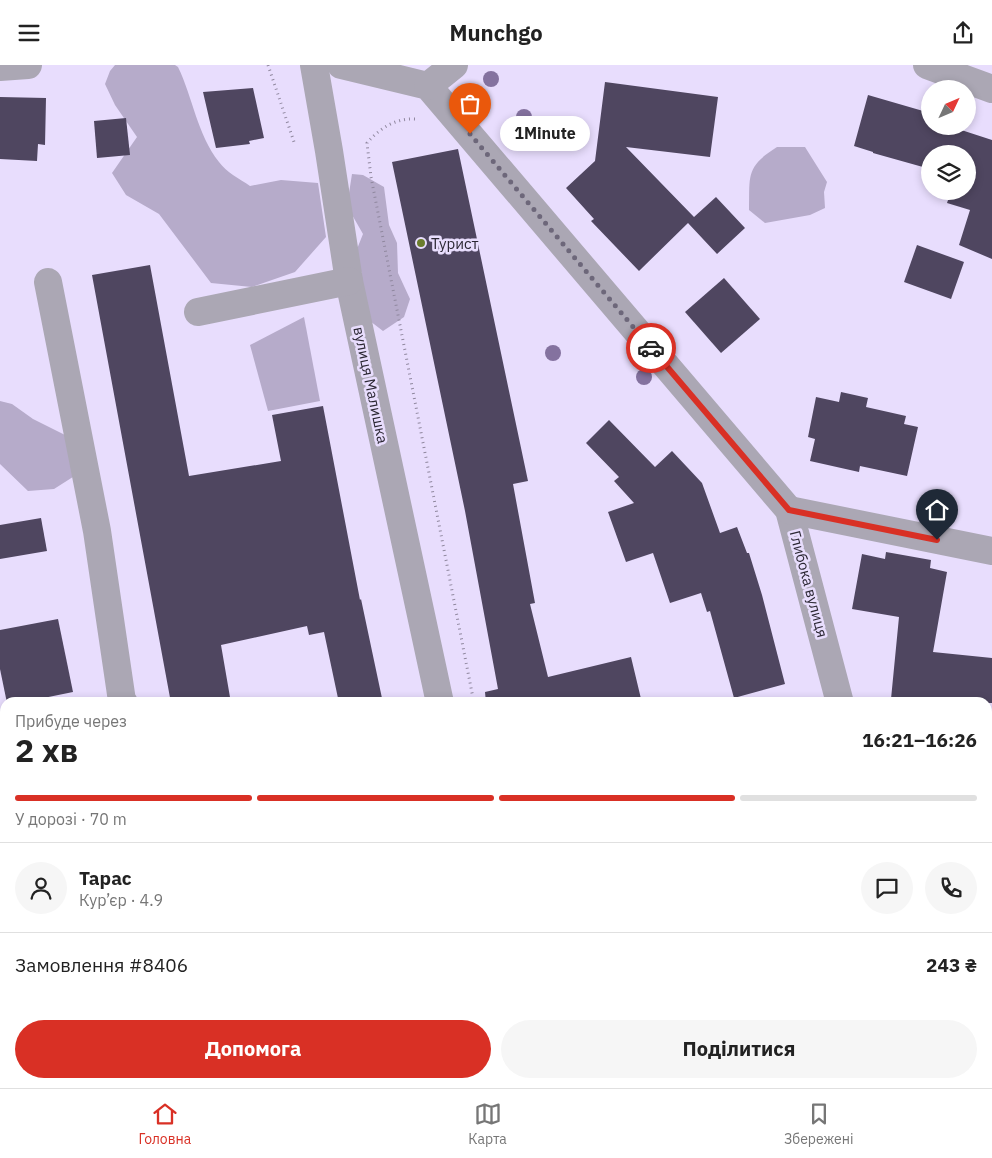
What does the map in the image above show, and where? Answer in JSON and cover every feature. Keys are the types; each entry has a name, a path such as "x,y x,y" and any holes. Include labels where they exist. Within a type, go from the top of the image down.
{"street":[{"path":"0,67 28,65"},
{"name":"вулиця Малишка","path":"314,65 349,281 439,697"},
{"path":"341,65 428,86 454,65"},
{"path":"927,65 992,89"},
{"name":"Глибока вулиця","path":"428,86 789,510 838,697"},
{"path":"198,313 349,281"},
{"path":"48,282 96,531 121,697"},
{"path":"789,510 992,551"}],"path":[{"path":"419,119 391,123 376,133 367,143 371,177 473,697"}],"shaded area":[{"path":"115,65 175,65 178,67 205,140 225,169 250,186 281,180 318,183 326,237 295,272 252,287 211,283 159,214 126,195 112,173 137,137 115,105 105,84 110,71"},
{"path":"777,147 805,147 827,182 824,192 825,208 810,215 765,223 749,210 751,173 759,160"},
{"path":"352,174 363,175 384,187 389,225 397,243 398,273 410,299 404,317 383,331 370,321 362,307 362,273 353,259 363,234 347,206"},
{"path":"304,317 320,401 268,411 250,345"},
{"path":"0,401 12,404 33,419 65,435 76,475 54,489 28,491 0,464"}],"building":[{"path":"605,82 718,97 710,157 626,147 694,217 716,197 745,228 717,254 688,223 639,271 591,221 594,219 566,188 595,161"},
{"path":"253,88 264,138 249,141 250,144 216,148 203,92"},
{"path":"868,95 921,110 921,135 976,135 992,140 992,259 959,245 970,210 947,203 948,200 976,200 976,145 921,145 921,166 854,146"},
{"path":"0,97 46,98 45,145 38,144 37,161 0,159"},
{"path":"126,118 130,155 97,158 94,121"},
{"path":"458,149 528,481 513,484 535,603 530,604 548,677 631,657 641,697 485,697 485,692 498,689 465,511 392,162"},
{"path":"917,245 964,262 951,299 904,282"},
{"path":"150,265 189,476 281,461 272,415 323,406 360,600 382,697 338,697 324,632 309,635 307,626 221,645 230,697 170,697 92,275"},
{"path":"724,278 760,319 721,353 685,312"},
{"path":"841,392 868,398 866,407 906,416 904,424 918,427 907,476 860,466 859,472 810,461 815,439 808,437 816,397 839,402"},
{"path":"609,420 655,467 672,451 702,483 720,533 737,527 747,553 749,553 785,684 734,697 710,611 707,612 701,593 670,603 653,553 626,562 608,512 634,503 614,481 619,477 586,443"},
{"path":"41,518 47,551 0,559 0,525"},
{"path":"886,552 931,560 930,568 947,572 933,652 992,658 992,697 891,697 899,617 852,609 862,554 885,559"},
{"path":"58,619 73,692 48,697 6,697 0,669 0,630"}],"way so far":[{"path":"470,134 651,348"}],"place":[{"name":"1Minute","path":"470,134"},
{"name":"Турист","path":"421,243"}],"route":[{"path":"651,348 789,510 937,540"}]}
